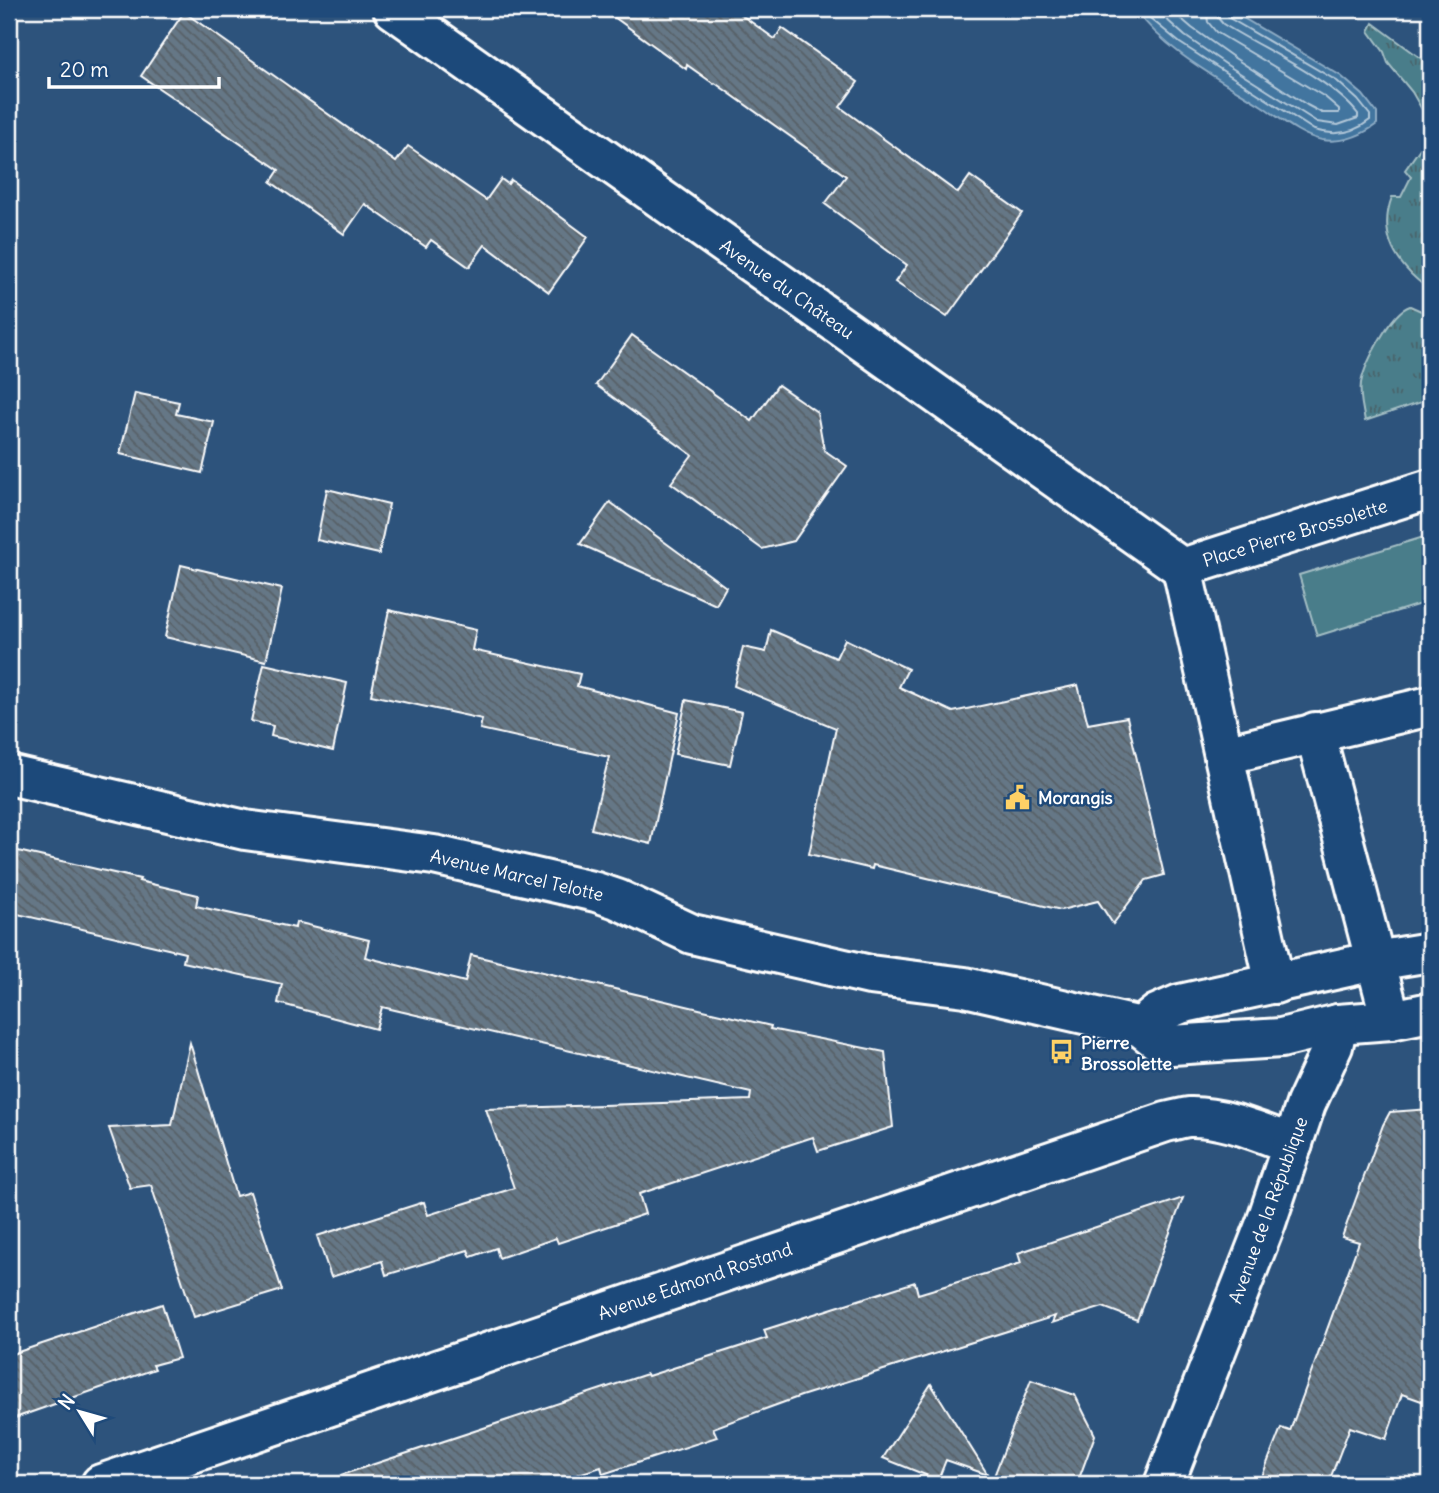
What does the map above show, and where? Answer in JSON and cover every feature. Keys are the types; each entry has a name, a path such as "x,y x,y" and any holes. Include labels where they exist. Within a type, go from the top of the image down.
{"street":[{"name":"Avenue du Château","path":"393,9 1182,568"},
{"name":"Place Pierre Brossolette","path":"1275,984 1182,568 1430,489"},
{"path":"1223,755 1430,706"},
{"path":"1315,732 1391,1020"},
{"name":"Avenue Marcel Telotte","path":"9,775 245,830 434,855 596,892 692,934 870,975 965,987 1141,1027 1160,1042 1172,1045 1280,1038 1338,1024"},
{"path":"1141,1027 1157,1014 1180,1004 1375,961 1430,952"},
{"path":"1338,1024 1391,1020 1430,1012"},
{"name":"Avenue de la République","path":"1164,1484 1266,1223 1306,1104 1333,1046 1338,1024"},
{"name":"Avenue Edmond Rostand","path":"100,1484 1167,1122 1189,1117 1212,1120 1293,1144"}],"green space":[{"path":"1373,23 1430,65 1430,290 1400,261 1393,250 1387,225 1392,197 1401,197 1411,177 1405,170 1423,144 1427,128 1424,113 1369,31"},
{"path":"1410,306 1430,315 1430,399 1365,421 1361,402 1363,374 1387,328"},
{"path":"1430,535 1430,601 1317,636 1299,575"}],"water":[{"path":"1135,9 1228,9 1341,76 1363,95 1377,113 1377,124 1365,132 1344,139 1330,141 1306,135 1177,51 1147,24"}],"building":[{"path":"603,9 733,9 775,39 782,28 858,82 840,107 958,193 970,176 1022,213 947,317 895,282 907,265 825,204 846,176 715,83 687,65 686,69"},
{"path":"184,12 396,162 408,146 486,200 501,179 508,184 511,180 588,237 549,292 485,245 469,267 431,240 426,247 365,204 344,234 271,182 279,170 141,76"},
{"path":"632,335 752,421 778,385 817,412 824,450 847,466 794,541 762,549 671,483 692,455 596,385"},
{"path":"135,393 179,402 176,414 214,422 202,473 120,454"},
{"path":"327,489 389,504 379,554 317,540"},
{"path":"610,502 726,587 716,605 580,544"},
{"path":"181,565 282,589 266,661 165,637"},
{"path":"389,610 476,630 472,650 580,674 577,686 679,713 651,844 591,829 609,757 480,729 482,719 371,695"},
{"name":"Morangis","path":"771,630 836,658 845,639 908,669 899,687 953,712 1078,685 1088,724 1127,717 1164,875 1146,880 1113,924 1098,901 1061,910 873,865 872,869 809,854 836,728 734,686 743,647 766,652"},
{"path":"264,664 347,683 333,751 271,736 273,726 251,721"},
{"path":"686,700 742,712 730,765 675,754"},
{"path":"9,849 198,895 196,906 295,928 296,922 369,940 365,957 465,982 471,955 771,1026 770,1029 885,1052 893,1127 818,1151 813,1137 639,1194 645,1214 558,1243 556,1238 499,1258 496,1248 471,1257 468,1250 386,1275 382,1261 331,1277 317,1236 424,1202 428,1215 514,1188 486,1109 750,1100 751,1093 382,1007 376,1029 278,1003 282,984 183,962 185,953 9,912"},
{"path":"190,1043 236,1196 250,1192 282,1290 194,1317 151,1185 130,1188 109,1128 172,1125"},
{"path":"1430,1109 1430,1404 1402,1394 1386,1439 1350,1427 1328,1484 1259,1484 1281,1428 1290,1431 1359,1242 1342,1237 1383,1125 1390,1112"},
{"path":"1183,1198 1137,1320 1103,1307 1052,1323 1055,1316 801,1396 713,1428 717,1437 603,1474 601,1467 547,1484 343,1484 341,1475 647,1374 648,1376 767,1338 764,1330 915,1282 918,1294 1021,1263 1018,1253"},
{"path":"162,1304 179,1358 153,1365 155,1369 9,1420 9,1355"},
{"path":"1031,1380 1075,1395 1095,1435 1077,1484 991,1484"},
{"path":"931,1384 988,1475 946,1460 938,1480 883,1458"}],"place":[{"name":"Morangis","path":"1018,797"},
{"name":"Pierre Brossolette","path":"1061,1052"}]}
